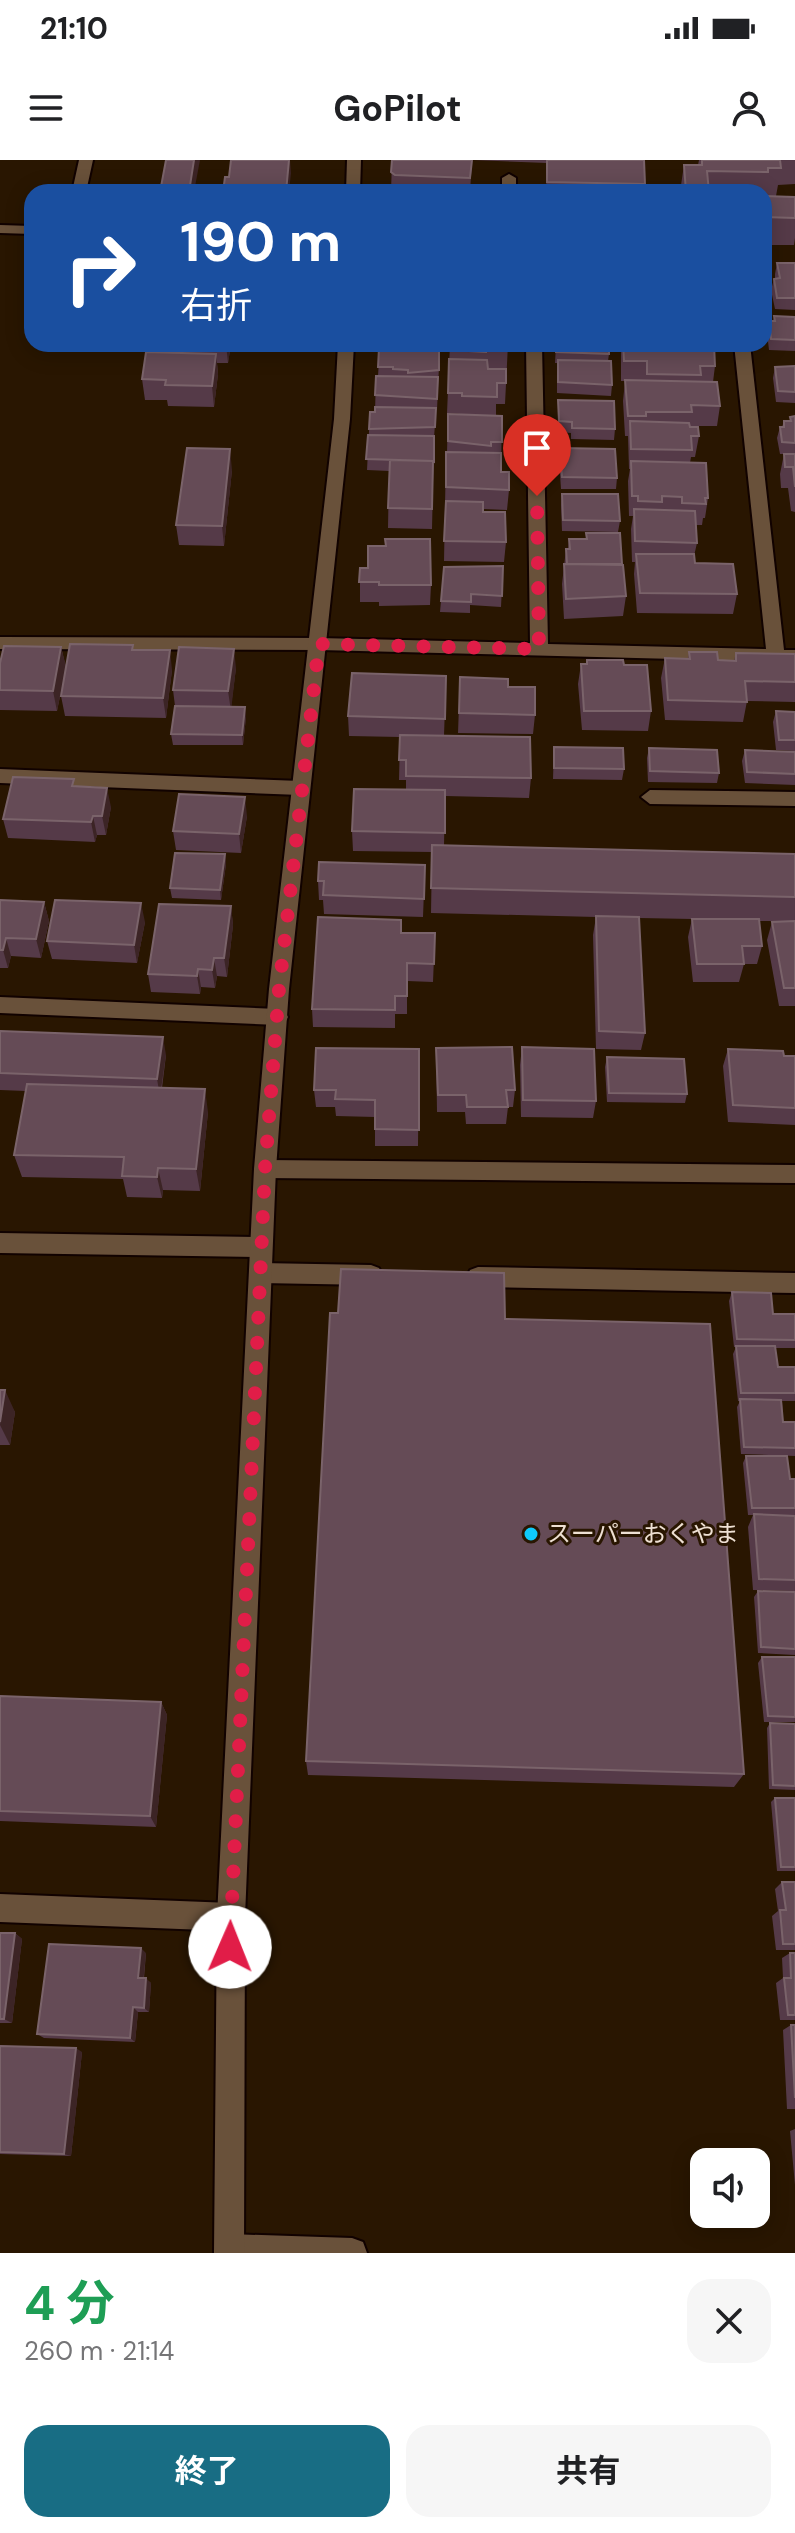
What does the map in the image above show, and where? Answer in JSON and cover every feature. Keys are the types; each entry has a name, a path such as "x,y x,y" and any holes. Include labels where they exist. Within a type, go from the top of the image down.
{"street":[{"path":"81,184 86,160"},
{"path":"353,184 354,160"},
{"path":"0,229 24,230"},
{"path":"346,352 342,419 319,644 300,788 278,1017 260,1247 231,1917 229,2251 352,2253"},
{"path":"534,352 539,649"},
{"path":"743,352 776,656"},
{"path":"0,643 319,644 795,656"},
{"path":"0,776 300,788"},
{"path":"650,797 795,799"},
{"path":"0,1005 278,1017"},
{"path":"265,1169 795,1174"},
{"path":"0,1243 260,1247"},
{"path":"260,1273 386,1275"},
{"path":"449,1276 795,1283"},
{"path":"0,1908 231,1917"}],"building":[{"path":"166,160 194,160 190,184 162,184"},
{"path":"231,160 289,160 287,184 224,184 225,177 229,177"},
{"path":"392,160 472,160 470,178 395,175 391,172"},
{"path":"547,160 644,160 645,184 547,182"},
{"path":"702,160 780,160 781,168 768,168 768,172 707,171 708,184 685,184 684,165 702,165"},
{"path":"772,196 795,197 795,218 772,217"},
{"path":"777,263 795,263 795,298 777,298 774,279 780,278"},
{"path":"774,316 795,317 795,340 772,339 772,321 775,321"},
{"path":"146,352 216,354 212,386 165,385 166,380 142,379"},
{"path":"379,352 439,352 439,370 408,373 408,370 393,367 378,367"},
{"path":"556,352 609,352 609,354"},
{"path":"623,352 714,352 715,366 700,366 701,375 647,374 647,361 624,361"},
{"path":"449,359 487,360 488,369 506,369 506,383 497,383 497,397 448,393"},
{"path":"558,360 611,361 612,385 558,382"},
{"path":"795,366 795,392 778,391 775,367"},
{"path":"376,376 438,377 437,399 375,395"},
{"path":"625,380 717,382 720,406 691,405 692,412 646,412 646,416 628,416"},
{"path":"558,400 614,401 615,429 572,428 572,422 559,421"},
{"path":"375,407 436,408 435,427 369,429 370,412 375,412"},
{"path":"448,414 502,416 502,442 491,442 491,446 448,441"},
{"path":"795,416 795,443 782,442 780,427 784,427 784,421 791,421 790,417"},
{"path":"630,421 689,423 690,427 698,427 699,436 691,436 692,450 631,449"},
{"path":"368,435 434,436 434,463 366,459"},
{"path":"187,448 230,449 222,526 176,525"},
{"path":"560,448 615,449 617,478 562,477"},
{"path":"446,452 501,453 501,472 509,472 509,490 446,487"},
{"path":"784,454 795,454 795,487 793,467 785,467"},
{"path":"390,460 433,461 432,509 388,508"},
{"path":"631,461 706,463 706,504 682,503 682,497 662,496 662,502 638,501 638,496 632,496"},
{"path":"562,494 618,494 620,521 563,520"},
{"path":"446,501 483,502 483,512 505,512 506,542 444,541"},
{"path":"634,509 695,511 697,543 635,541"},
{"path":"586,533 620,533 622,564 567,564 569,539 587,539"},
{"path":"385,539 430,539 431,585 359,582 360,568 368,568 368,546 386,546"},
{"path":"636,554 694,554 695,563 733,564 737,594 640,593"},
{"path":"564,564 623,565 626,596 566,599"},
{"path":"503,566 502,596 471,594 471,602 441,601 444,567"},
{"path":"70,644 133,645 132,650 170,650 163,698 61,696"},
{"path":"4,646 61,647 53,691 0,690 0,663"},
{"path":"179,647 234,649 228,691 173,690"},
{"path":"689,652 717,652 718,660 736,661 736,653 795,654 795,682 745,681 747,702 668,700 665,658 690,659"},
{"path":"587,660 623,660 624,665 647,665 651,711 584,711 581,664 587,664"},
{"path":"352,673 446,676 445,719 348,716"},
{"path":"460,677 508,679 508,687 535,687 535,715 459,713"},
{"path":"175,706 245,707 242,735 171,734"},
{"path":"776,711 795,712 795,740 779,740"},
{"path":"400,735 530,737 531,778 406,776 406,760 399,760"},
{"path":"554,747 623,748 624,769 554,768"},
{"path":"649,748 717,750 719,773 650,771"},
{"path":"745,750 795,752 795,774 747,772"},
{"path":"13,777 74,779 72,786 107,788 102,816 93,816 91,822 3,819"},
{"path":"354,789 445,790 445,833 352,831"},
{"path":"179,794 245,797 239,834 173,831"},
{"path":"432,845 795,854 795,897 431,888"},
{"path":"175,853 225,854 220,890 170,888"},
{"path":"319,862 425,865 424,899 323,895 324,881 318,881"},
{"path":"0,900 44,902 36,939 6,938 3,950 0,950"},
{"path":"55,900 141,903 134,945 47,941"},
{"path":"159,904 231,906 224,958 214,958 212,970 198,969 197,976 148,974"},
{"path":"596,916 639,917 645,1033 599,1031"},
{"path":"318,917 401,920 401,933 435,933 434,964 407,963 407,996 395,996 395,1010 312,1009"},
{"path":"692,919 759,919 762,946 742,946 744,964 697,964"},
{"path":"795,921 795,988 784,988 772,922"},
{"path":"0,1031 163,1037 157,1079 0,1073"},
{"path":"512,1047 515,1090 506,1090 508,1107 467,1107 466,1095 438,1095 436,1048"},
{"path":"522,1047 594,1049 596,1101 523,1100"},
{"path":"316,1048 419,1049 419,1130 375,1129 375,1100 335,1099 336,1090 314,1090"},
{"path":"728,1049 783,1051 784,1056 795,1056 795,1108 733,1105"},
{"path":"607,1057 684,1059 687,1094 609,1093"},
{"path":"27,1084 205,1089 196,1169 158,1168 157,1177 122,1176 124,1157 14,1155"},
{"path":"341,1269 504,1273 505,1319 710,1324 744,1774 306,1761 330,1313 338,1313"},
{"path":"732,1292 771,1293 773,1314 795,1314 795,1340 737,1339"},
{"path":"736,1346 775,1346 778,1367 795,1367 795,1393 741,1393"},
{"path":"0,1390 5,1390 0,1422"},
{"path":"740,1399 781,1400 783,1422 795,1422 795,1448 744,1447"},
{"path":"746,1456 787,1456 790,1479 795,1479 795,1508 752,1508"},
{"path":"754,1514 795,1516 795,1580 759,1579"},
{"path":"758,1591 795,1592 795,1649 761,1647"},
{"path":"762,1657 795,1657 795,1717 768,1716"},
{"path":"0,1696 161,1702 150,1816 0,1811"},
{"path":"770,1723 795,1724 795,1786 773,1785"},
{"path":"775,1798 795,1798 795,1867 781,1867"},
{"path":"782,1882 795,1882 795,1944 783,1944 780,1910 786,1910"},
{"path":"0,1933 15,1933 4,2019 0,2019"},
{"path":"49,1944 141,1948 138,1978 146,1978 144,2008 133,2007 130,2038 37,2034"},
{"path":"790,1953 795,1953 795,2015 788,2015 784,1978 791,1978"},
{"path":"791,2025 795,2025 795,2098"},
{"path":"0,2046 76,2048 64,2154 0,2152"}],"place":[{"name":"スーパーおくやま","path":"531,1534"}],"route":[{"path":"230,1947 265,1169 279,989 319,644 539,649 537,496"}]}
